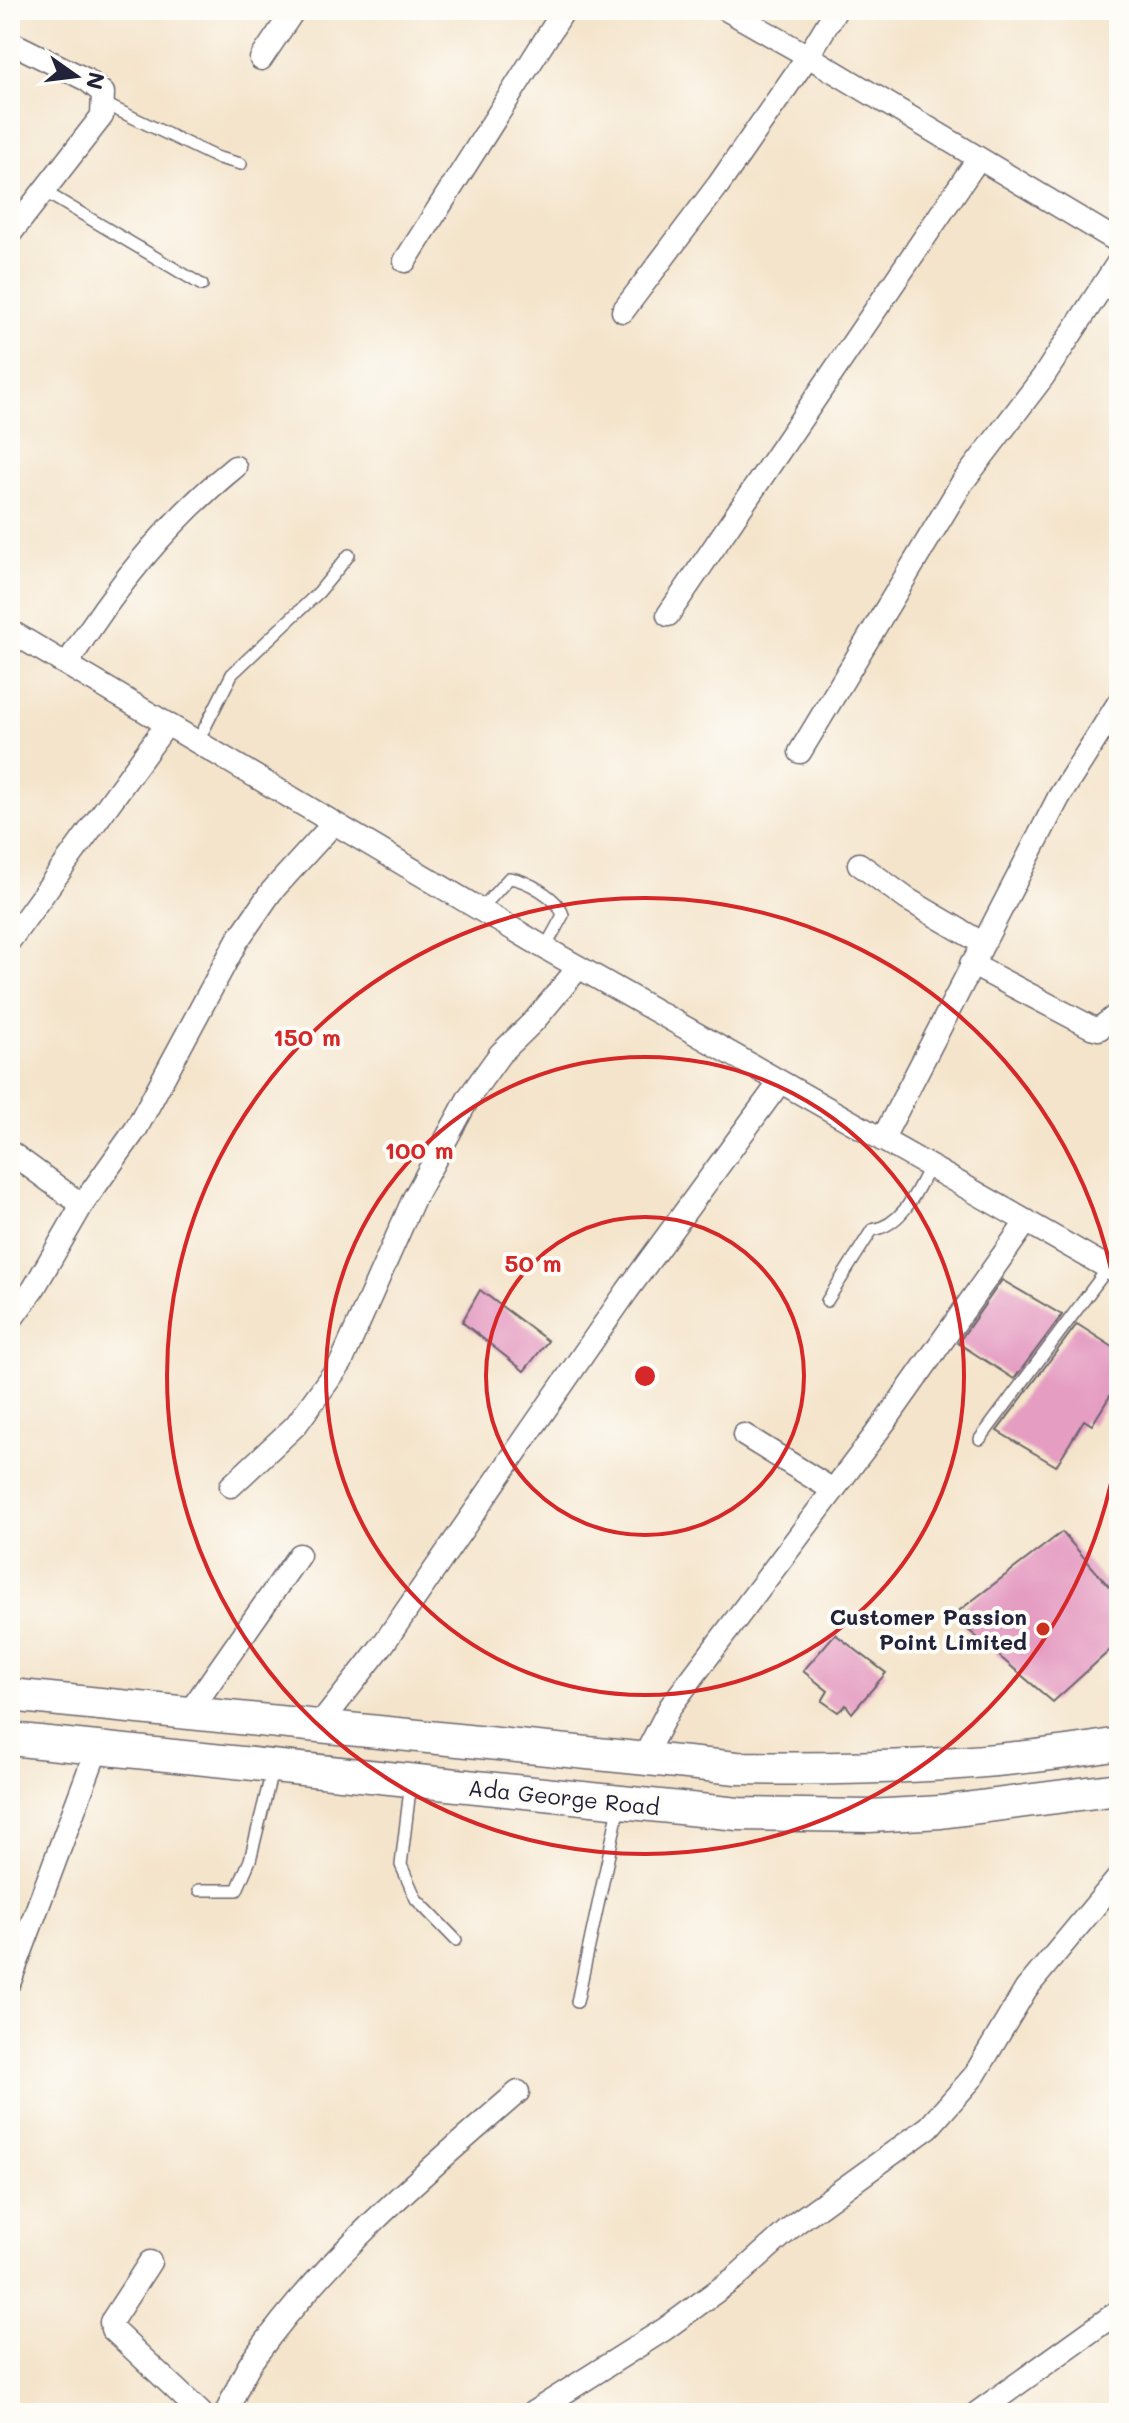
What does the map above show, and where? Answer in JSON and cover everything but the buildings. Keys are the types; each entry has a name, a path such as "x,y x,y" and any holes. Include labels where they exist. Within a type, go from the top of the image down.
{"main road":[{"name":"Ada George Road","path":"10,1695 737,1768 843,1770 958,1765 1119,1744"},
{"name":"Ada George Road","path":"10,1739 738,1814 869,1816 941,1812 1119,1789"}],"street":[{"path":"261,59 294,10"},
{"path":"405,261 564,10"},
{"path":"727,10 1119,242"},
{"path":"623,311 719,184 808,56 836,10"},
{"path":"10,42 87,80 103,93 105,104 102,116 10,234"},
{"path":"668,615 978,159"},
{"path":"800,752 962,483 1043,377 1119,261"},
{"path":"67,664 108,597 136,564 187,510 235,467"},
{"path":"10,631 545,948 1114,1271"},
{"path":"882,1140 1059,797 1117,708"},
{"path":"10,940 167,724"},
{"path":"10,1321 34,1288 82,1205 136,1129 237,941 271,892 333,824"},
{"path":"859,864 907,899 982,943"},
{"path":"971,964 1091,1027 1099,1029 1119,1013"},
{"path":"231,1486 296,1425 341,1363 414,1198 469,1097 500,1054 535,1020 579,967"},
{"path":"319,1726 384,1643 627,1291 780,1082"},
{"path":"10,1152 82,1205"},
{"path":"644,1757 670,1707 833,1490 1027,1221"},
{"path":"744,1435 833,1490"},
{"path":"188,1714 299,1555"},
{"path":"10,1981 98,1746"},
{"path":"532,2413 665,2329 736,2277 796,2223 929,2127 974,2076 1026,1989 1119,1877"},
{"path":"226,2413 252,2360 345,2247 383,2209 518,2092"},
{"path":"150,2262 111,2322 112,2329 201,2413"},
{"path":"977,2413 1119,2311"}],"lane":[{"path":"105,104 215,157 241,164"},
{"path":"45,192 202,285"},
{"path":"197,743 232,674 319,592 349,555"},
{"path":"480,910 509,878 521,879 560,906 563,915 545,948"},
{"path":"827,1301 872,1230 886,1228 909,1205 929,1167"},
{"path":"980,1439 1114,1271"},
{"path":"199,1890 237,1890 250,1860 274,1766"},
{"path":"411,1781 401,1865 416,1899 456,1940"},
{"path":"577,2002 620,1802"}],"place":[{"name":"Customer Passion Point Limited","path":"1043,1629"}]}
